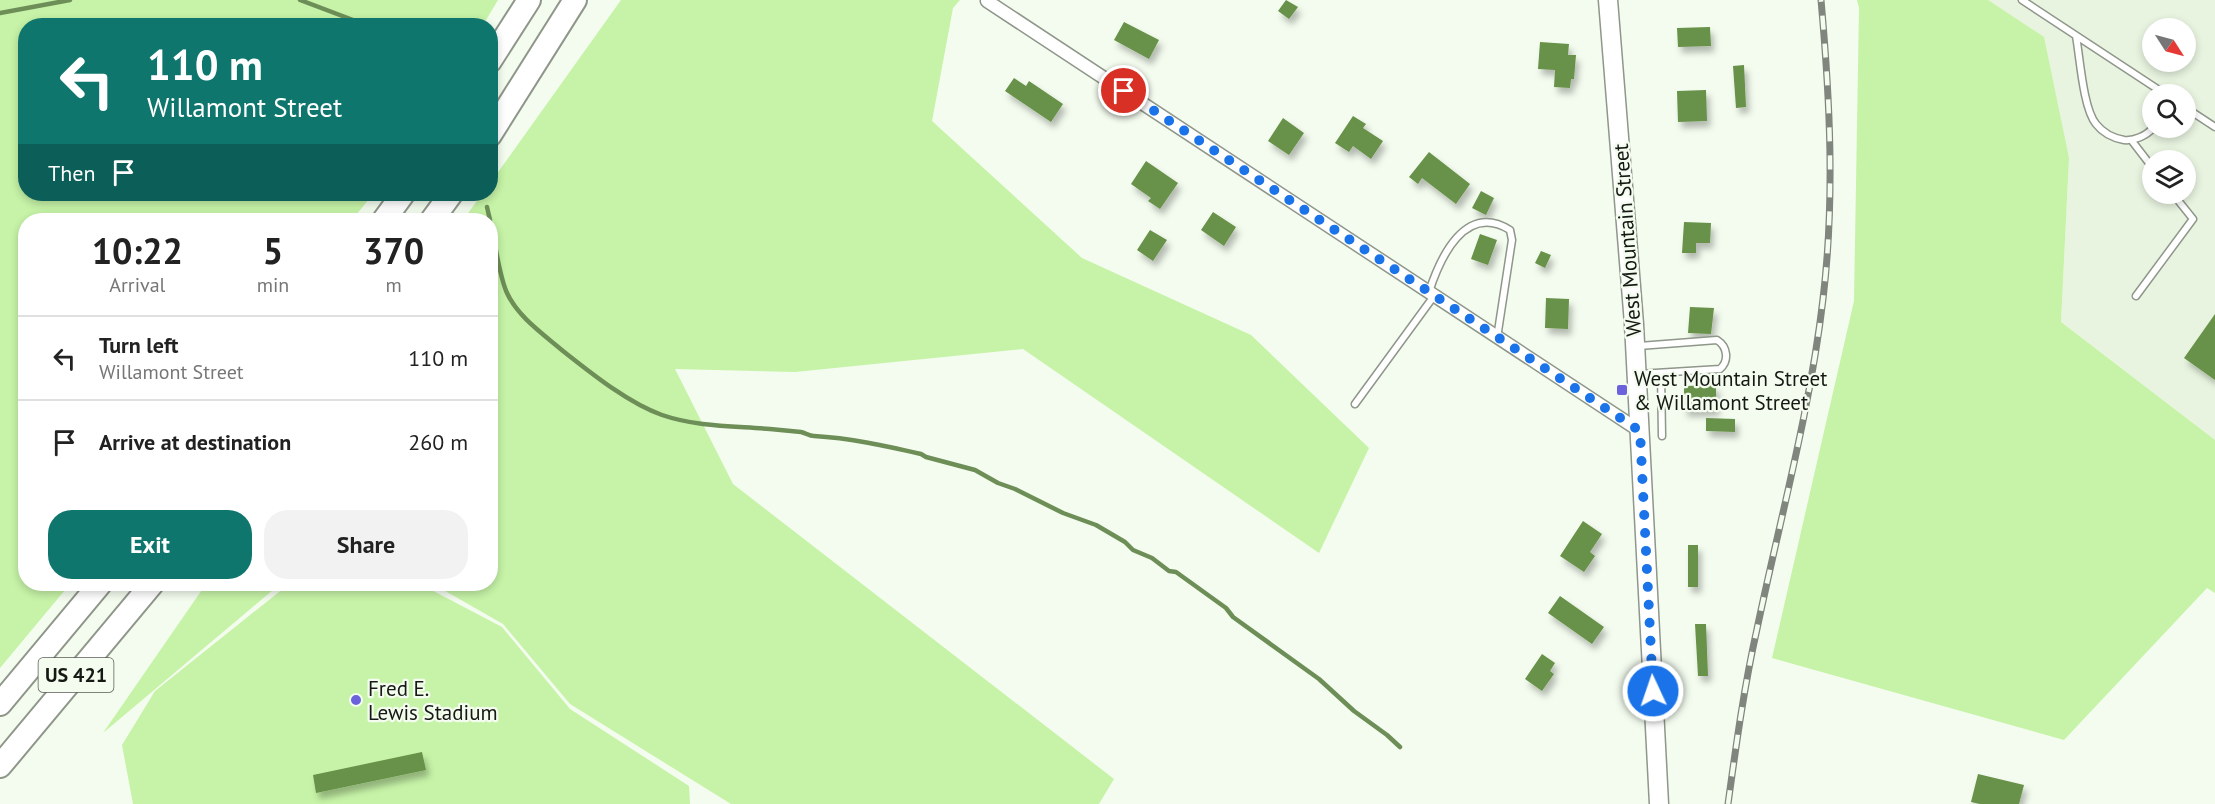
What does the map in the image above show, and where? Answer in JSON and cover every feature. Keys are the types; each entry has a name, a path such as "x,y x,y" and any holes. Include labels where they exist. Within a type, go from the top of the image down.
{"highway":[{"path":"498,48 529,0"},
{"path":"498,122 575,0"},
{"name":"US 421","path":"0,704 94,591"},
{"name":"US 421","path":"0,766 146,591"}],"main road":[{"name":"West Mountain Street","path":"1608,0 1635,346 1659,804"}],"street":[{"path":"987,1 1640,431"}],"lane":[{"path":"2022,0 2150,84"},
{"path":"2076,36 2088,108 2096,124 2112,137 2132,141 2142,136"},
{"path":"2196,115 2215,127"},
{"path":"2132,141 2142,154"},
{"path":"2136,296 2193,219 2181,204"},
{"path":"1355,404 1431,294 1441,260 1461,233 1470,226 1482,223 1495,224 1510,231 1512,240 1497,338"},
{"path":"1635,346 1717,340 1725,348 1726,360 1720,369 1636,374"},
{"path":"1661,373 1662,436"}],"shaded area":[{"path":"1988,0 2215,0 2215,440 2061,322 2069,158"}],"green space":[{"path":"0,0 498,0 487,18 18,18 18,201 367,201 358,213 18,213 18,591 64,591 0,668"},
{"path":"621,0 960,0 953,8 932,121 1082,258 1251,335 1369,448 1319,553 1023,349 795,372 675,369 733,484 1114,779 1099,804 731,804 570,704 503,624 445,591 498,591 498,213 468,213 477,201 498,201 498,172"},
{"path":"1857,0 1988,0 2044,37 2069,158 2061,322 2215,440 2215,593 2207,588 2064,740 1772,658 1854,301 1859,8"},
{"path":"201,591 272,591 103,733"},
{"name":"Fred E. Lewis Stadium","path":"280,591 433,591 502,627 570,709 689,786 690,804 133,804 122,745 155,691"}],"building":[{"path":"1286,0 1298,7 1289,19 1278,11"},
{"path":"1124,22 1159,40 1149,59 1114,40"},
{"path":"1710,27 1711,46 1678,47 1677,28"},
{"path":"1540,42 1569,44 1568,55 1576,55 1574,79 1571,79 1570,88 1554,87 1555,70 1538,69"},
{"path":"1744,65 1746,107 1736,108 1733,66"},
{"path":"1014,78 1026,86 1029,81 1063,104 1051,122 1005,91"},
{"path":"1706,90 1707,121 1678,122 1677,91"},
{"path":"1353,116 1366,124 1363,128 1383,141 1371,159 1353,146 1349,152 1335,143"},
{"path":"1283,118 1304,133 1289,155 1268,141"},
{"path":"1429,152 1470,184 1456,204 1422,178 1418,184 1409,177"},
{"path":"1146,161 1178,183 1160,209 1148,201 1151,198 1131,184"},
{"path":"1481,191 1494,198 1486,215 1472,208"},
{"path":"1213,212 1236,227 1224,246 1201,230"},
{"path":"1684,222 1711,223 1710,243 1696,243 1696,253 1682,253"},
{"path":"1150,230 1167,240 1153,261 1137,250"},
{"path":"1480,234 1497,240 1488,265 1471,259"},
{"path":"1541,251 1551,255 1545,268 1535,263"},
{"path":"1546,298 1569,299 1568,329 1545,328"},
{"path":"1690,307 1714,308 1711,334 1688,333"},
{"path":"2215,314 2215,380 2184,358"},
{"path":"1716,385 1716,410 1684,411 1684,386"},
{"path":"1706,418 1735,419 1735,432 1706,431"},
{"path":"1583,521 1602,534 1590,552 1595,556 1584,572 1560,556"},
{"path":"1688,545 1698,545 1698,587 1688,587"},
{"path":"1560,596 1604,627 1592,644 1548,613"},
{"path":"1695,624 1706,624 1708,676 1698,676"},
{"path":"1542,654 1555,663 1550,671 1554,674 1542,691 1525,679"},
{"path":"422,752 426,770 316,793 313,775"},
{"path":"1978,774 2024,785 2019,804 1971,802"}],"waterway":[{"path":"0,13 70,0"},
{"path":"300,0 348,18"},
{"path":"487,207 488,213"},
{"path":"498,262 504,285 512,302 539,332 610,387 649,410 689,422 801,432 812,436 854,440 921,454 975,470 1063,513 1096,525 1125,542 1133,550 1152,558 1169,571 1176,572 1226,608 1233,617 1319,679 1354,711 1400,747"}],"railway":[{"path":"1728,804 1748,673 1802,424 1823,299 1829,224 1830,150 1821,0"}],"place":[{"name":"West Mountain Street & Willamont Street","path":"1622,390"},
{"name":"Fred E. Lewis Stadium","path":"356,700"}],"route":[{"path":"1124,91 1640,431 1653,691"}]}
